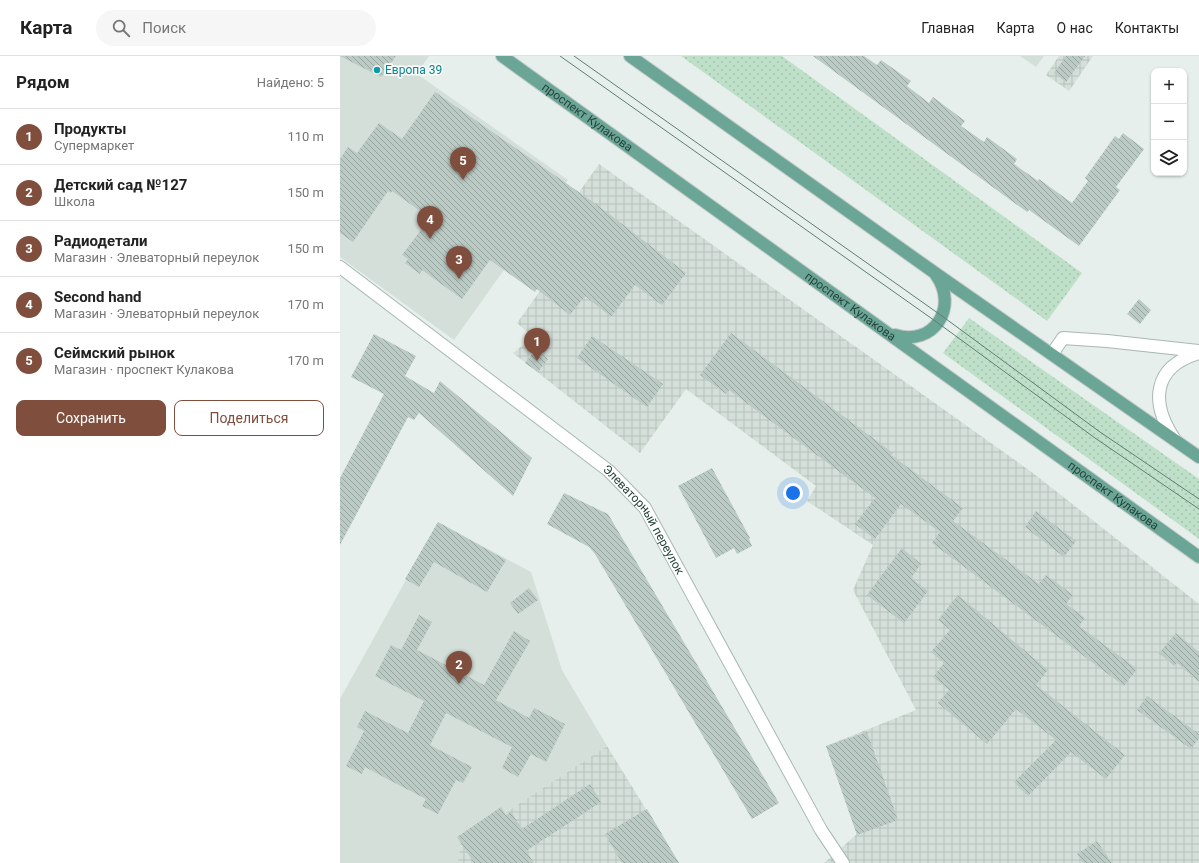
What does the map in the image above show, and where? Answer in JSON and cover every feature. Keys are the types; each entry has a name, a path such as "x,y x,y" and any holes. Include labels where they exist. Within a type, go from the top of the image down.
{"main road":[{"name":"проспект Кулакова","path":"502,56 1199,557"},
{"path":"630,56 935,273 1199,457"},
{"path":"890,334 902,337 918,336 934,328 941,319 945,308 946,296 942,283 935,273"}],"street":[{"name":"Элеваторный переулок","path":"340,267 609,471 645,508 821,830 843,863"},
{"path":"1052,354 1063,338 1107,340 1199,352"},
{"path":"1176,441 1164,424 1160,411 1159,398 1161,385 1167,372 1172,367 1183,358 1199,352"}],"shaded area":[{"path":"340,56 429,56 417,74 568,180 454,340 340,257"},
{"path":"1020,56 1044,56 1036,67"},
{"path":"1059,56 1093,56 1069,91 1046,75"},
{"path":"599,164 1033,473 1199,604 1199,863 824,863 857,834 826,746 916,710 853,590 873,545 807,501 816,486 686,389 640,453 513,353 533,337 517,323 540,291 527,266"},
{"path":"438,522 531,572 562,670 607,746 461,842 457,863 340,863 340,699"},
{"path":"607,746 679,863 457,863 461,842"}],"green space":[{"path":"681,56 782,56 1082,273 1047,321"},
{"path":"969,318 1199,479 1199,539 943,353"}],"building":[{"name":"Европа 39","path":"340,56 396,56 381,77"},
{"path":"813,56 864,56 877,65 881,60 911,81 907,86 929,103 933,97 965,121 961,126 984,142 987,137 1017,159 1014,164 1038,181 1039,179 1072,203 1088,181 1085,178 1115,136 1119,139 1123,133 1144,149 1116,187 1120,190 1079,246 1029,210 1027,212"},
{"path":"1066,56 1085,56 1066,82 1054,73"},
{"path":"435,92 596,204 686,273 662,305 635,285 611,317 585,296 570,315 537,289 535,292 490,260 462,299 422,270 420,274 405,263 408,259 402,255 430,218 392,191 391,193 388,191 353,242 340,233 340,159 348,147 357,153 379,123 402,139"},
{"path":"1139,299 1151,310 1140,324 1127,314"},
{"path":"731,333 893,453 891,455 963,508 953,521 1039,584 1046,575 1073,595 1066,604 1085,618 1079,626 1137,669 1124,686 932,543 940,532 901,504 875,539 855,524 875,498 729,390 726,394 700,375"},
{"path":"374,334 416,356 405,376 434,393 440,381 532,458 513,496 419,413 414,420 408,417 340,545 340,478 384,394 351,377"},
{"path":"592,336 663,384 647,407 577,358"},
{"path":"536,349 548,359 538,372 525,363"},
{"path":"712,468 750,538 749,539 752,546 737,554 734,548 716,558 678,486"},
{"path":"564,493 608,514 779,803 752,819 595,554 589,547 547,524"},
{"path":"1036,511 1076,541 1064,557 1025,527"},
{"path":"438,522 506,560 487,592 434,562 419,587 405,579"},
{"path":"902,548 921,564 911,578 928,591 904,623 867,595"},
{"path":"529,588 538,600 518,614 510,603"},
{"path":"958,595 1048,670 1036,685 1125,755 1106,779 1071,752 1028,796 1014,782 1056,740 1016,709 987,744 938,703 949,690 933,677 944,663 931,652 950,630 938,620"},
{"path":"419,615 432,622 417,650 484,685 514,631 530,641 496,700 529,718 534,708 565,724 546,762 531,754 518,777 502,768 512,747 446,713 430,745 472,767 463,783 456,780 438,814 422,806 426,799 365,767 362,774 346,766 364,731 357,727 365,711 408,733 424,701 375,676 391,645 401,650"},
{"path":"1176,633 1199,652 1199,682 1177,663 1174,666 1159,653"},
{"path":"1147,696 1199,734 1199,738 1191,749 1137,710"},
{"path":"867,732 898,820 857,835 826,746"},
{"path":"590,784 601,802 526,851 534,863 474,863 457,837 501,807 506,815 511,812 522,829"},
{"path":"647,809 679,863 622,863 605,834"},
{"path":"1097,841 1112,863 1083,863 1077,854"}],"tram line":[{"path":"560,56 938,323 1095,438 1199,509"},
{"path":"574,56 942,316 1100,432 1199,499"}],"place":[{"name":"Европа 39","path":"377,70"},
{"name":"Сеймский рынок","path":"463,180"},
{"name":"Second hand","path":"430,239"},
{"name":"Радиодетали","path":"459,279"},
{"name":"Продукты","path":"537,361"},
{"name":"Детский сад №127","path":"459,684"}]}
